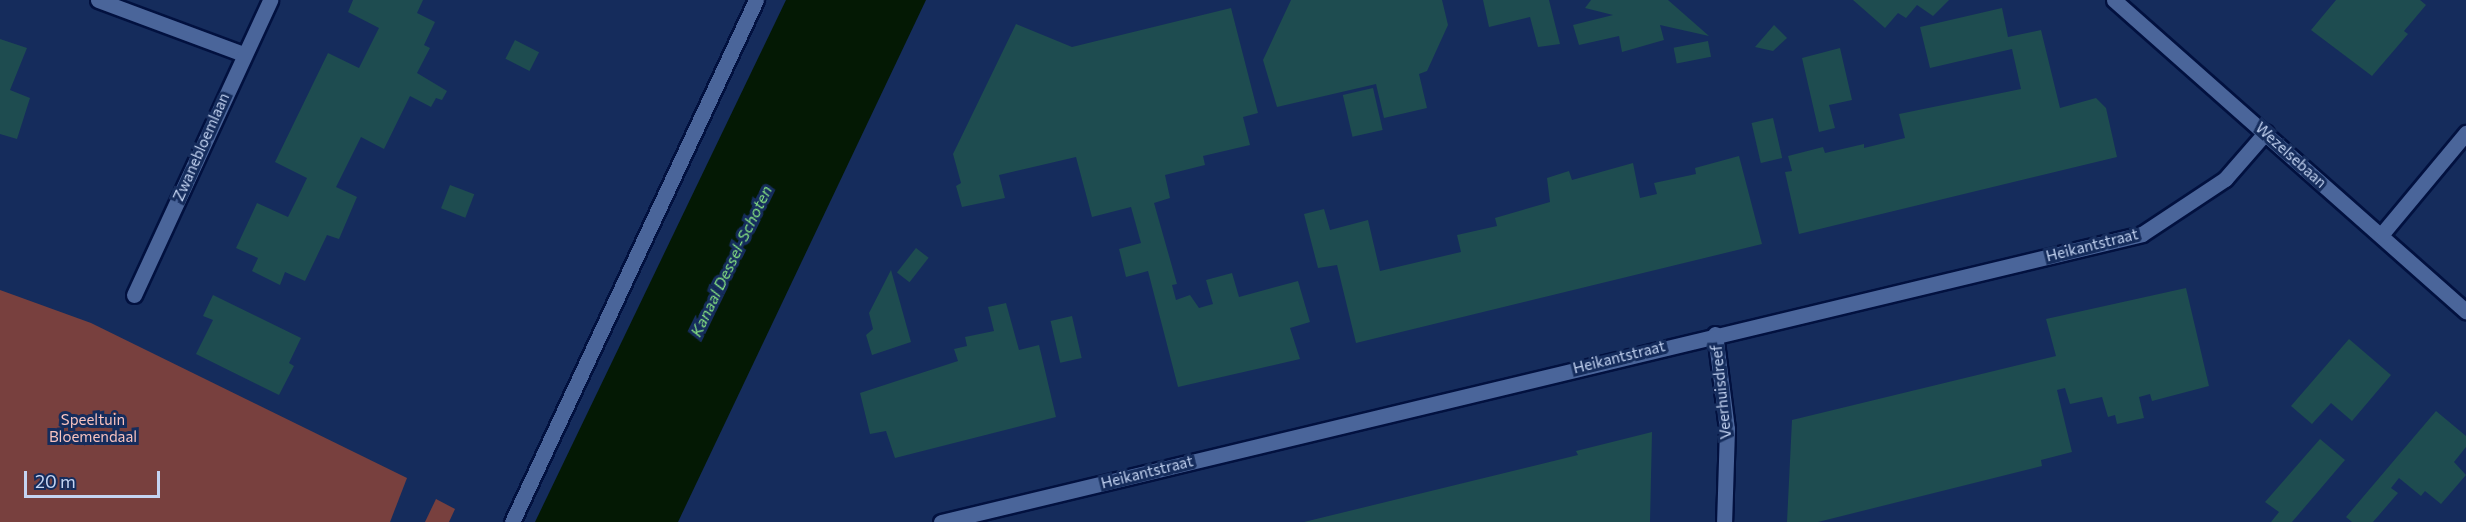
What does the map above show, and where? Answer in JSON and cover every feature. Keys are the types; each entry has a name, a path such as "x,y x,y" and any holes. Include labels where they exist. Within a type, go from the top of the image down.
{"street":[{"path":"98,0 243,54"},
{"name":"Zwanebloemlaan","path":"134,295 243,54 270,0"},
{"path":"512,522 756,0"},
{"name":"Wezelsebaan","path":"2114,0 2466,311"},
{"name":"Heikantstraat","path":"941,522 1715,334 2142,234 2225,179 2266,132"},
{"path":"2381,235 2466,133"},
{"name":"Veerhuisdreef","path":"1715,334 1726,429 1724,522"}],"green space":[{"name":"Speeltuin Bloemendaal","path":"0,290 91,323 407,478 390,522 0,522"},
{"path":"436,499 455,509 449,522 425,522"}],"water":[{"name":"Kanaal Dessel-Schoten","path":"786,0 926,0 678,522 535,522"}],"building":[{"path":"353,0 423,0 417,13 435,22 424,45 430,48 417,73 447,91 442,100 436,98 431,107 410,96 384,149 361,137 336,187 357,197 339,239 327,235 305,281 285,272 280,285 252,271 258,258 236,248 257,203 288,217 307,178 275,162 328,53 359,68 379,28 348,12"},
{"path":"1291,0 1442,0 1448,25 1427,71 1419,74 1427,108 1384,118 1376,84 1277,107 1263,60"},
{"path":"1483,0 1549,0 1560,44 1538,47 1530,17 1489,27"},
{"path":"1591,0 1668,0 1709,36 1660,25 1664,40 1622,52 1619,36 1579,45 1573,25 1613,15 1585,8"},
{"path":"1853,0 1949,0 1933,16 1917,5 1906,18 1898,13 1885,28"},
{"path":"2336,0 2420,0 2426,5 2404,31 2408,34 2372,76 2311,30"},
{"path":"1231,8 1258,113 1243,117 1250,145 1203,156 1205,165 1165,175 1170,198 1154,203 1177,284 1172,285 1176,300 1190,295 1199,308 1213,304 1206,280 1232,273 1239,297 1298,281 1310,322 1290,328 1300,359 1178,387 1148,271 1126,277 1119,249 1141,243 1131,207 1092,217 1076,157 999,175 1005,198 962,207 956,186 961,183 953,154 1016,24 1072,47"},
{"path":"2002,8 2008,37 2041,30 2060,108 2096,98 2106,108 2117,157 1799,234 1785,172 1792,171 1788,156 1823,147 1825,153 1864,144 1864,148 1905,138 1899,114 2021,89 2012,49 1930,68 1920,27"},
{"path":"1774,25 1787,38 1773,51 1755,47"},
{"path":"0,39 27,48 10,90 30,98 17,139 0,134"},
{"path":"515,40 539,52 530,71 505,59"},
{"path":"1708,41 1711,57 1677,63 1674,48"},
{"path":"1840,48 1852,100 1829,105 1835,128 1819,132 1802,58"},
{"path":"1373,88 1383,130 1352,137 1343,95"},
{"path":"1773,118 1782,158 1761,163 1752,123"},
{"path":"1739,156 1762,244 1356,343 1337,265 1318,268 1304,214 1324,209 1330,230 1368,220 1380,271 1461,252 1457,235 1497,226 1495,218 1550,202 1547,178 1569,171 1572,180 1633,163 1640,198 1657,194 1654,183 1696,174 1695,168"},
{"path":"450,185 474,194 465,218 441,208"},
{"path":"916,248 929,258 910,282 897,272"},
{"path":"891,270 911,342 872,355 866,335 873,329 869,313"},
{"path":"2186,288 2209,386 2152,401 2150,394 2139,397 2144,418 2117,424 2115,415 2108,417 2102,397 2070,404 2065,388 2057,390 2072,452 2041,460 2042,466 1818,522 1787,522 1792,420 2056,356 2046,319"},
{"path":"213,295 301,338 289,363 294,366 279,395 196,354 213,320 203,316"},
{"path":"1006,303 1019,350 1039,345 1056,417 895,458 886,431 870,434 860,393 958,361 954,349 967,346 965,337 994,331 988,307"},
{"path":"1072,316 1082,358 1060,363 1051,321"},
{"path":"2349,339 2391,375 2352,421 2331,403 2312,424 2291,406"},
{"path":"2436,411 2466,436 2466,447 2454,462 2466,475 2441,504 2425,491 2421,496 2399,478 2391,488 2398,493 2373,522 2352,522 2346,517"},
{"path":"1652,432 1650,522 1304,522 1578,455 1576,451"},
{"path":"2320,439 2345,460 2292,522 2271,522 2279,512 2265,502"}]}
